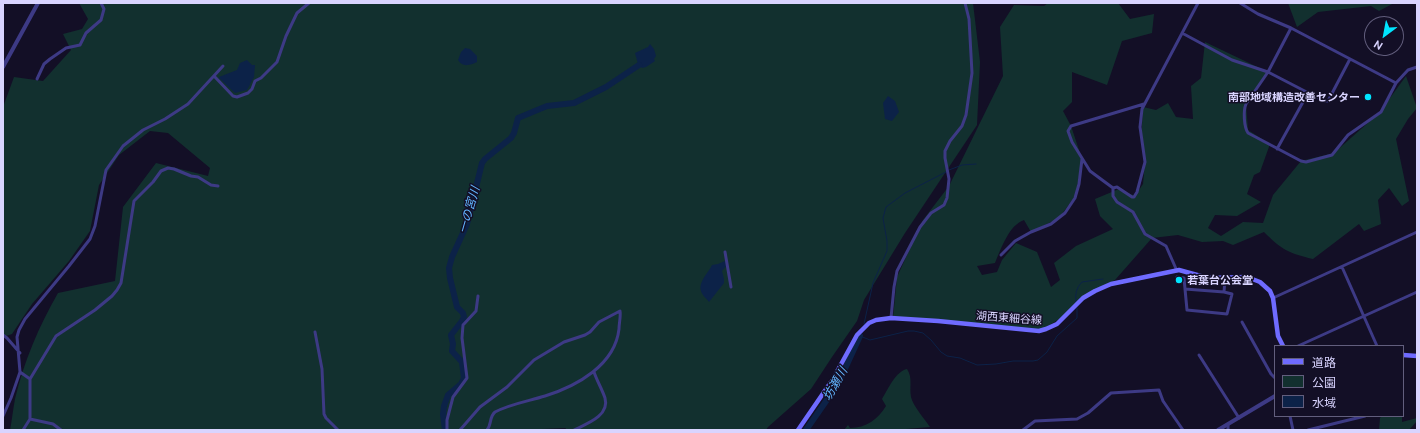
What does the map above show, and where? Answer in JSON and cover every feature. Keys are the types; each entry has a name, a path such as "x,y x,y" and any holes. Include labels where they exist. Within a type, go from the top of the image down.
{"main road":[{"name":"湖西東細谷線","path":"798,430 833,379 861,329 876,320 891,318 938,321 1039,331 1051,328 1083,298 1111,284 1178,271 1208,278 1225,279 1247,277 1266,286 1273,298"},
{"path":"1273,298 1278,336 1282,345"},
{"path":"1404,355 1417,356"}],"street":[{"path":"3,67 38,3"},
{"path":"37,80 44,64 66,48 80,45 86,33 101,20 104,8 101,3"},
{"path":"214,76 233,96 237,97 248,93 252,89 255,81 261,78 277,62 286,36 297,13 309,3"},
{"path":"891,318 897,271 920,227 931,213 944,205 947,198 948,179 945,151 950,140 962,126 966,115 972,73 969,19 964,3"},
{"path":"1144,104 1071,126 1068,131 1068,134 1090,171 1113,188 1117,187 1132,198 1137,192 1145,162 1140,127 1140,118 1144,104 1198,3"},
{"path":"1240,3 1258,14 1291,28 1396,82"},
{"path":"1291,28 1268,72 1246,104 1246,131 1304,162 1332,155 1348,135 1381,112 1386,105 1396,82 1408,70 1417,67"},
{"path":"1182,33 1232,60 1268,72 1324,101 1328,101 1350,59"},
{"path":"3,416 12,398 20,372 20,353 17,337 19,330 25,319 90,239 95,226 106,170 123,146 143,130 165,119 188,104 223,66"},
{"path":"1277,148 1308,92"},
{"path":"1001,255 1016,241 1031,232 1051,224 1065,213 1075,198 1080,184 1082,159"},
{"path":"23,430 30,419 30,378 56,336 95,310 117,290 121,283 134,201 153,182 161,171 168,168 198,178 210,185 218,186"},
{"path":"1113,188 1113,196 1117,202 1133,212 1145,234 1166,246 1178,271"},
{"path":"1273,298 1416,233 1417,237"},
{"path":"725,252 731,287"},
{"path":"1342,267 1377,345"},
{"path":"1177,277 1184,278 1187,310 1228,314 1232,294 1186,289"},
{"path":"1224,292 1225,279"},
{"path":"1300,345 1417,292"},
{"path":"447,430 447,420 452,397 467,378 462,338 463,326 476,311 478,296"},
{"path":"460,430 480,407 507,387 534,360 564,342 585,335 590,332 599,322 620,311 617,342 606,359 594,372 579,382 562,390 497,411 491,417 490,426 487,430"},
{"path":"1242,322 1274,377"},
{"path":"315,332 322,369 324,414 338,430"},
{"path":"3,336 7,338 20,353"},
{"path":"1199,355 1239,418"},
{"path":"20,372 30,378"},
{"path":"574,430 601,415 605,408 605,398 594,372"},
{"path":"1024,430 1035,421 1077,419 1088,413 1111,393 1159,390 1163,400 1182,430"},
{"path":"1218,430 1274,397"},
{"path":"1290,417 1293,430"},
{"path":"1308,430 1361,417"},
{"path":"30,419 53,424 61,430"},
{"path":"1228,424 1228,430"}],"green space":[{"path":"79,3 973,3 980,62 977,125 905,233 864,300 857,321 811,389 766,430 565,430 566,428 518,430 10,430 15,399 23,371 38,331 51,305 58,293 115,281 123,207 156,163 208,176 210,168 168,133 150,131 119,155 99,185 90,231 69,261 32,304 12,334 3,337 3,107 14,77 43,81 71,50 63,34 82,29 88,19"},
{"path":"1048,3 1118,3 1130,19 1154,14 1152,33 1122,41 1107,85 1072,72 1072,102 1063,111 1071,126 1082,159 1076,195 1059,218 1031,232 1024,220 1014,227 1006,238 995,263 977,266 982,275 997,272 1002,260 1016,243 1037,252 1051,287 1060,280 1054,263 1076,246 1113,229 1100,216 1095,199 1119,189 1135,196 1143,184 1145,162 1141,141 1143,107 1156,110 1168,103 1176,117 1193,119 1191,86 1201,78 1205,42 1268,72 1246,104 1248,130 1270,144 1260,172 1254,175 1247,194 1261,202 1237,216 1215,215 1208,228 1221,236 1243,222 1263,223 1273,195 1301,161 1334,153 1379,113 1406,76 1417,108 1408,119 1396,139 1409,201 1402,206 1389,188 1378,200 1381,224 1364,231 1359,224 1313,259 1297,255 1286,250 1264,232 1233,245 1223,241 1202,242 1178,235 1152,238 1115,280 1095,291 1067,314 1042,330 893,318 897,277 923,220 949,186 1003,76 1000,27 1014,5 1044,6"},
{"path":"1288,3 1394,3 1379,11 1371,6 1318,12 1297,27"},
{"path":"907,369 910,376 910,393 912,401 930,427 905,430 844,430 848,425 850,428 856,428 875,419 886,406 882,399 890,386 899,373"},
{"path":"1402,417 1402,422 1417,418 1417,421 1409,430 1379,430 1380,418"}],"water":[{"path":"650,44 654,49 656,56 654,59 655,61 642,68 638,64 635,53 648,47"},
{"path":"465,48 470,49 477,56 477,62 467,65 460,63 458,60 461,52"},
{"path":"247,60 252,65 255,65 254,77 247,90 235,93 219,77 237,70 240,63"},
{"path":"888,96 895,101 899,112 892,121 885,119 883,103"},
{"path":"725,261 727,265 722,271 724,283 709,302 703,295 700,288 702,281 712,265"}],"waterway":[{"name":"一の宮川","path":"445,430 443,414 448,395 461,384 464,378 462,362 452,351 453,344 451,335 464,317 463,313 457,307 449,268 452,257 467,224 482,163 511,138 518,118 547,106 574,103 606,87 639,65"},
{"path":"949,170 962,165 976,164"},
{"path":"864,324 873,283 887,251 887,241 883,218 886,207 905,193 946,172"},
{"path":"1076,302 1076,292 1082,282 1103,279"},
{"path":"862,333 860,336 870,340 908,331 923,333 941,352 947,356 960,358 977,365 1013,361 1033,361 1038,360 1047,352 1057,336 1077,318 1077,308"},
{"name":"坊瀬川","path":"806,430 838,384 860,336"}],"place":[{"name":"南部地域構造改善センター","path":"1368,97"},
{"name":"若葉台公会堂","path":"1179,280"}]}
